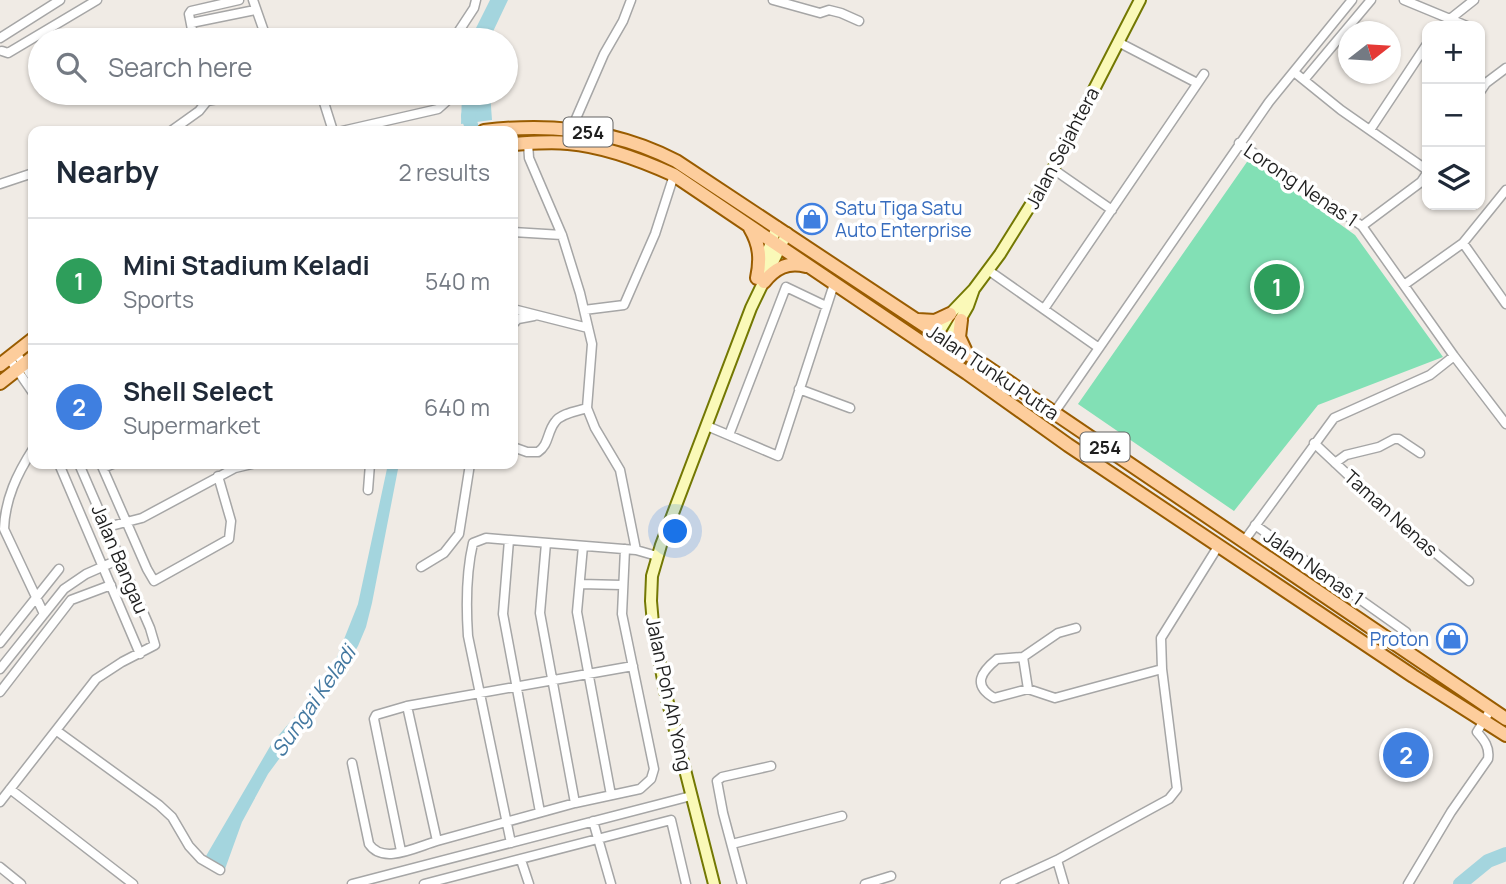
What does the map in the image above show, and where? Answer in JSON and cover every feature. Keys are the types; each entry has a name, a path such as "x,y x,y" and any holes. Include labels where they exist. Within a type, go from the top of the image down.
{"main road":[{"name":"Jalan Sejahtera","path":"934,352 1053,169 1140,0"},
{"name":"Jalan Tunku Putra","path":"518,131 571,130 626,140 657,151 782,230 1244,541 1487,715 1506,735"},
{"name":"Jalan Tunku Putra","path":"518,144 568,143 589,147 645,161 674,175 1068,445 1413,676 1487,715 1506,719"},
{"path":"733,215 749,227 758,245 761,280"},
{"name":"Jalan Poh Ah Yong","path":"714,884 665,691 651,601 657,556 782,230"},
{"path":"761,280 784,265 797,263 809,267"},
{"path":"911,317 935,321 956,317 959,337 966,353"},
{"path":"8,359 28,343"},
{"path":"1215,542 1233,544 1244,541 1246,555 1255,569"}],"street":[{"path":"0,38 60,0"},
{"path":"44,28 97,0"},
{"path":"192,28 189,14 194,9 239,0"},
{"path":"253,0 262,28"},
{"path":"461,28 476,0"},
{"path":"571,130 631,0"},
{"path":"773,0 820,13 829,10 841,13 859,22"},
{"path":"1239,143 1352,0"},
{"path":"1304,80 1371,0"},
{"path":"1404,0 1454,21"},
{"path":"1444,21 1474,0"},
{"path":"191,23 255,10"},
{"path":"2,50 28,36"},
{"path":"1118,42 1197,83"},
{"path":"1370,130 1422,52"},
{"path":"1485,84 1506,68"},
{"path":"1294,72 1422,167"},
{"path":"1044,309 1204,74"},
{"path":"178,126 199,111 202,105"},
{"path":"325,105 331,126"},
{"path":"364,126 438,109 442,105"},
{"path":"528,143 529,158 562,235 584,310 592,344 587,408 594,428 620,470 636,550"},
{"name":"Lorong Nenas 1","path":"1054,413 1239,143 1362,226 1506,424"},
{"path":"1053,169 1112,210"},
{"path":"0,184 28,175"},
{"path":"584,310 624,305 655,234 674,175"},
{"path":"1362,226 1422,180"},
{"path":"1404,285 1463,243 1506,190"},
{"path":"518,232 562,235"},
{"path":"1463,243 1506,304"},
{"path":"988,270 1099,348"},
{"path":"707,426 778,456 834,284"},
{"path":"729,435 786,287 826,306"},
{"path":"518,310 588,328"},
{"path":"518,319 537,315"},
{"path":"1244,541 1334,418 1430,375 1454,356"},
{"path":"8,359 19,368 19,378 28,379"},
{"path":"799,389 850,408"},
{"path":"518,449 538,452 545,446 555,421 561,416 587,408"},
{"path":"1335,463 1346,455 1379,447 1394,439 1399,439 1420,453"},
{"name":"Taman Nenas","path":"1314,443 1400,524 1469,581"},
{"path":"28,458 13,483 2,532 44,614"},
{"path":"0,802 102,674 144,652 111,585 62,469"},
{"name":"Jalan Bangau","path":"81,469 155,642 155,645 144,652"},
{"path":"103,469 154,582 229,539 231,521 218,477"},
{"path":"107,527 142,518 232,469"},
{"path":"368,490 370,469"},
{"path":"421,566 444,553 459,534 469,469"},
{"name":"Jalan Nenas 1","path":"1255,526 1406,632"},
{"path":"511,843 468,636 467,613 473,543 486,538 636,550 657,556"},
{"path":"509,540 503,614 540,812"},
{"path":"1011,882 1169,799 1177,789 1162,669 1161,638 1215,542"},
{"path":"546,543 540,613 575,803"},
{"path":"583,546 577,612 611,795"},
{"path":"352,763 369,844 374,852 385,856 540,812 640,789 651,779 654,769 622,614 625,549"},
{"path":"0,669 64,589 103,565 120,559"},
{"path":"0,643 59,569"},
{"path":"580,584 622,585"},
{"path":"0,692 71,600 111,585"},
{"path":"1076,628 1058,632 1023,657 997,659 981,677 980,684 985,692 995,698 1028,689 1055,698 1162,669"},
{"path":"1023,657 1028,689"},
{"path":"401,851 374,719 380,712 633,666"},
{"path":"407,706 437,841"},
{"path":"1408,884 1451,812 1488,759 1489,751 1485,741 1477,732 1487,715"},
{"path":"57,731 159,805 172,817 189,846 201,859 220,870"},
{"path":"741,884 717,788 718,781 722,777 771,766"},
{"path":"10,789 133,884"},
{"path":"352,884 691,796"},
{"path":"732,844 842,816"},
{"path":"424,884 452,881 671,820 686,884"},
{"path":"593,821 611,884"},
{"path":"521,860 528,884"},
{"path":"1057,860 1064,884"},
{"path":"0,867 21,884"},
{"path":"864,884 891,876"}],"green space":[{"path":"1249,159 1355,235 1443,357 1318,405 1234,511 1078,404"}],"water":[{"path":"490,0 508,0 495,28 476,28"},
{"path":"462,105 491,105 492,120 461,124"},
{"path":"387,469 398,469 372,603 358,646 341,675 268,774 242,822 225,869 206,856 272,743 329,677 358,604"}],"waterway":[{"name":"Sungai Keladi","path":"471,126 468,116 472,105"},
{"path":"1460,884 1488,861 1506,854"}],"place":[{"name":"Satu Tiga Satu Auto Enterprise","path":"812,219"},
{"name":"Mini Stadium Keladi","path":"1277,287"},
{"name":"Proton","path":"1452,639"},
{"name":"Shell Select","path":"1406,755"}]}
